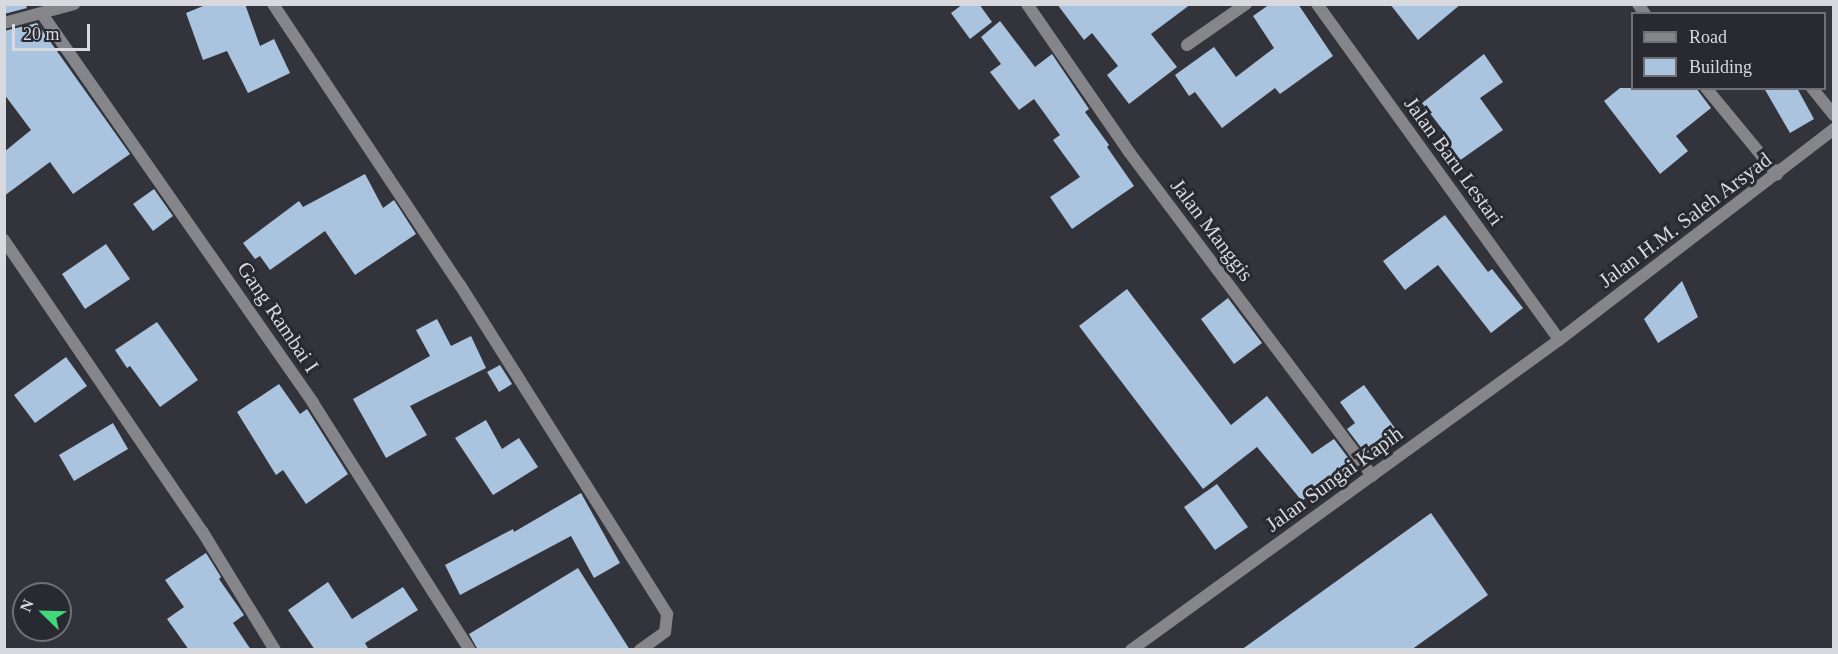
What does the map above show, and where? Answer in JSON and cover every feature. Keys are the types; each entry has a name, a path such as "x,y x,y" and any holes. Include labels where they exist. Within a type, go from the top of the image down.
{"street":[{"path":"4,23 75,4"},
{"path":"273,4 460,285 667,614 665,632 640,650"},
{"name":"Jalan Manggis","path":"1027,4 1129,152 1372,476"},
{"path":"1186,45 1246,4"},
{"name":"Jalan Baru Lestari","path":"1317,4 1558,340"},
{"name":"Gang Rambai I","path":"42,14 313,403 470,650"},
{"path":"1708,90 1777,174"},
{"path":"1814,90 1833,115"},
{"name":"Jalan H.M. Saleh Arsyad","path":"1558,340 1833,129"},
{"path":"4,240 202,531 275,650"},
{"name":"Jalan Sungai Kapih","path":"1131,650 1558,340"}],"building":[{"path":"4,4 25,4 27,8 4,14"},
{"path":"208,4 245,4 260,46 274,39 290,73 248,93 227,51 203,60 186,13"},
{"path":"963,4 979,4 992,22 970,39 951,13"},
{"path":"1057,4 1191,4 1151,34 1177,67 1129,104 1107,75 1118,66 1092,33 1084,40"},
{"path":"1270,4 1298,4 1333,56 1280,94 1275,88 1222,128 1195,92 1189,96 1175,75 1214,47 1236,77 1274,48 1253,16"},
{"path":"1390,4 1461,4 1418,40"},
{"path":"1000,21 1035,67 1052,54 1089,109 1085,112 1134,186 1072,229 1050,197 1080,177 1053,140 1060,135 1034,99 1019,110 990,72 1001,64 981,37"},
{"path":"37,23 130,154 73,194 50,162 4,196 4,152 31,130 4,94 4,31"},
{"path":"1484,54 1503,82 1480,98 1503,130 1459,161 1442,137 1446,134 1422,103"},
{"path":"1620,88 1698,90 1711,108 1676,136 1688,151 1660,174 1604,101"},
{"path":"1765,90 1798,90 1814,119 1790,133"},
{"path":"365,174 383,208 394,200 416,234 355,275 325,231 270,270 260,256 255,259 243,243 299,201 303,207"},
{"path":"154,189 173,216 153,231 133,204"},
{"path":"1445,215 1488,272 1492,269 1523,308 1491,333 1438,265 1405,290 1383,261"},
{"path":"106,244 130,279 85,309 62,274"},
{"path":"1682,281 1698,317 1658,343 1644,319"},
{"path":"1127,289 1231,425 1267,396 1312,454 1334,439 1352,463 1334,477 1333,474 1302,501 1257,447 1203,489 1079,326"},
{"path":"1228,298 1262,343 1234,364 1201,319"},
{"path":"437,319 451,346 471,336 486,368 410,406 427,435 386,458 353,399 430,356 416,330"},
{"path":"157,322 198,380 160,407 130,366 127,368 115,350"},
{"path":"66,357 87,386 35,423 14,395"},
{"path":"500,365 512,384 499,392 487,372"},
{"path":"279,384 300,414 307,409 348,474 306,504 283,470 276,475 237,412"},
{"path":"1364,385 1397,431 1366,454 1347,429 1355,423 1340,402"},
{"path":"486,420 502,449 519,438 538,467 493,495 455,438"},
{"path":"113,423 128,449 74,481 59,455"},
{"path":"1217,484 1248,527 1215,550 1184,507"},
{"path":"581,493 620,563 594,578 571,536 460,595 445,565 513,529 514,532"},
{"path":"1431,513 1488,595 1411,650 1241,650"},
{"path":"206,553 221,577 219,579 244,615 233,623 251,650 189,650 167,619 184,607 165,580"},
{"path":"578,568 630,650 478,650 469,634"},
{"path":"328,582 352,619 403,587 418,610 365,643 369,650 315,650 288,610"}]}
